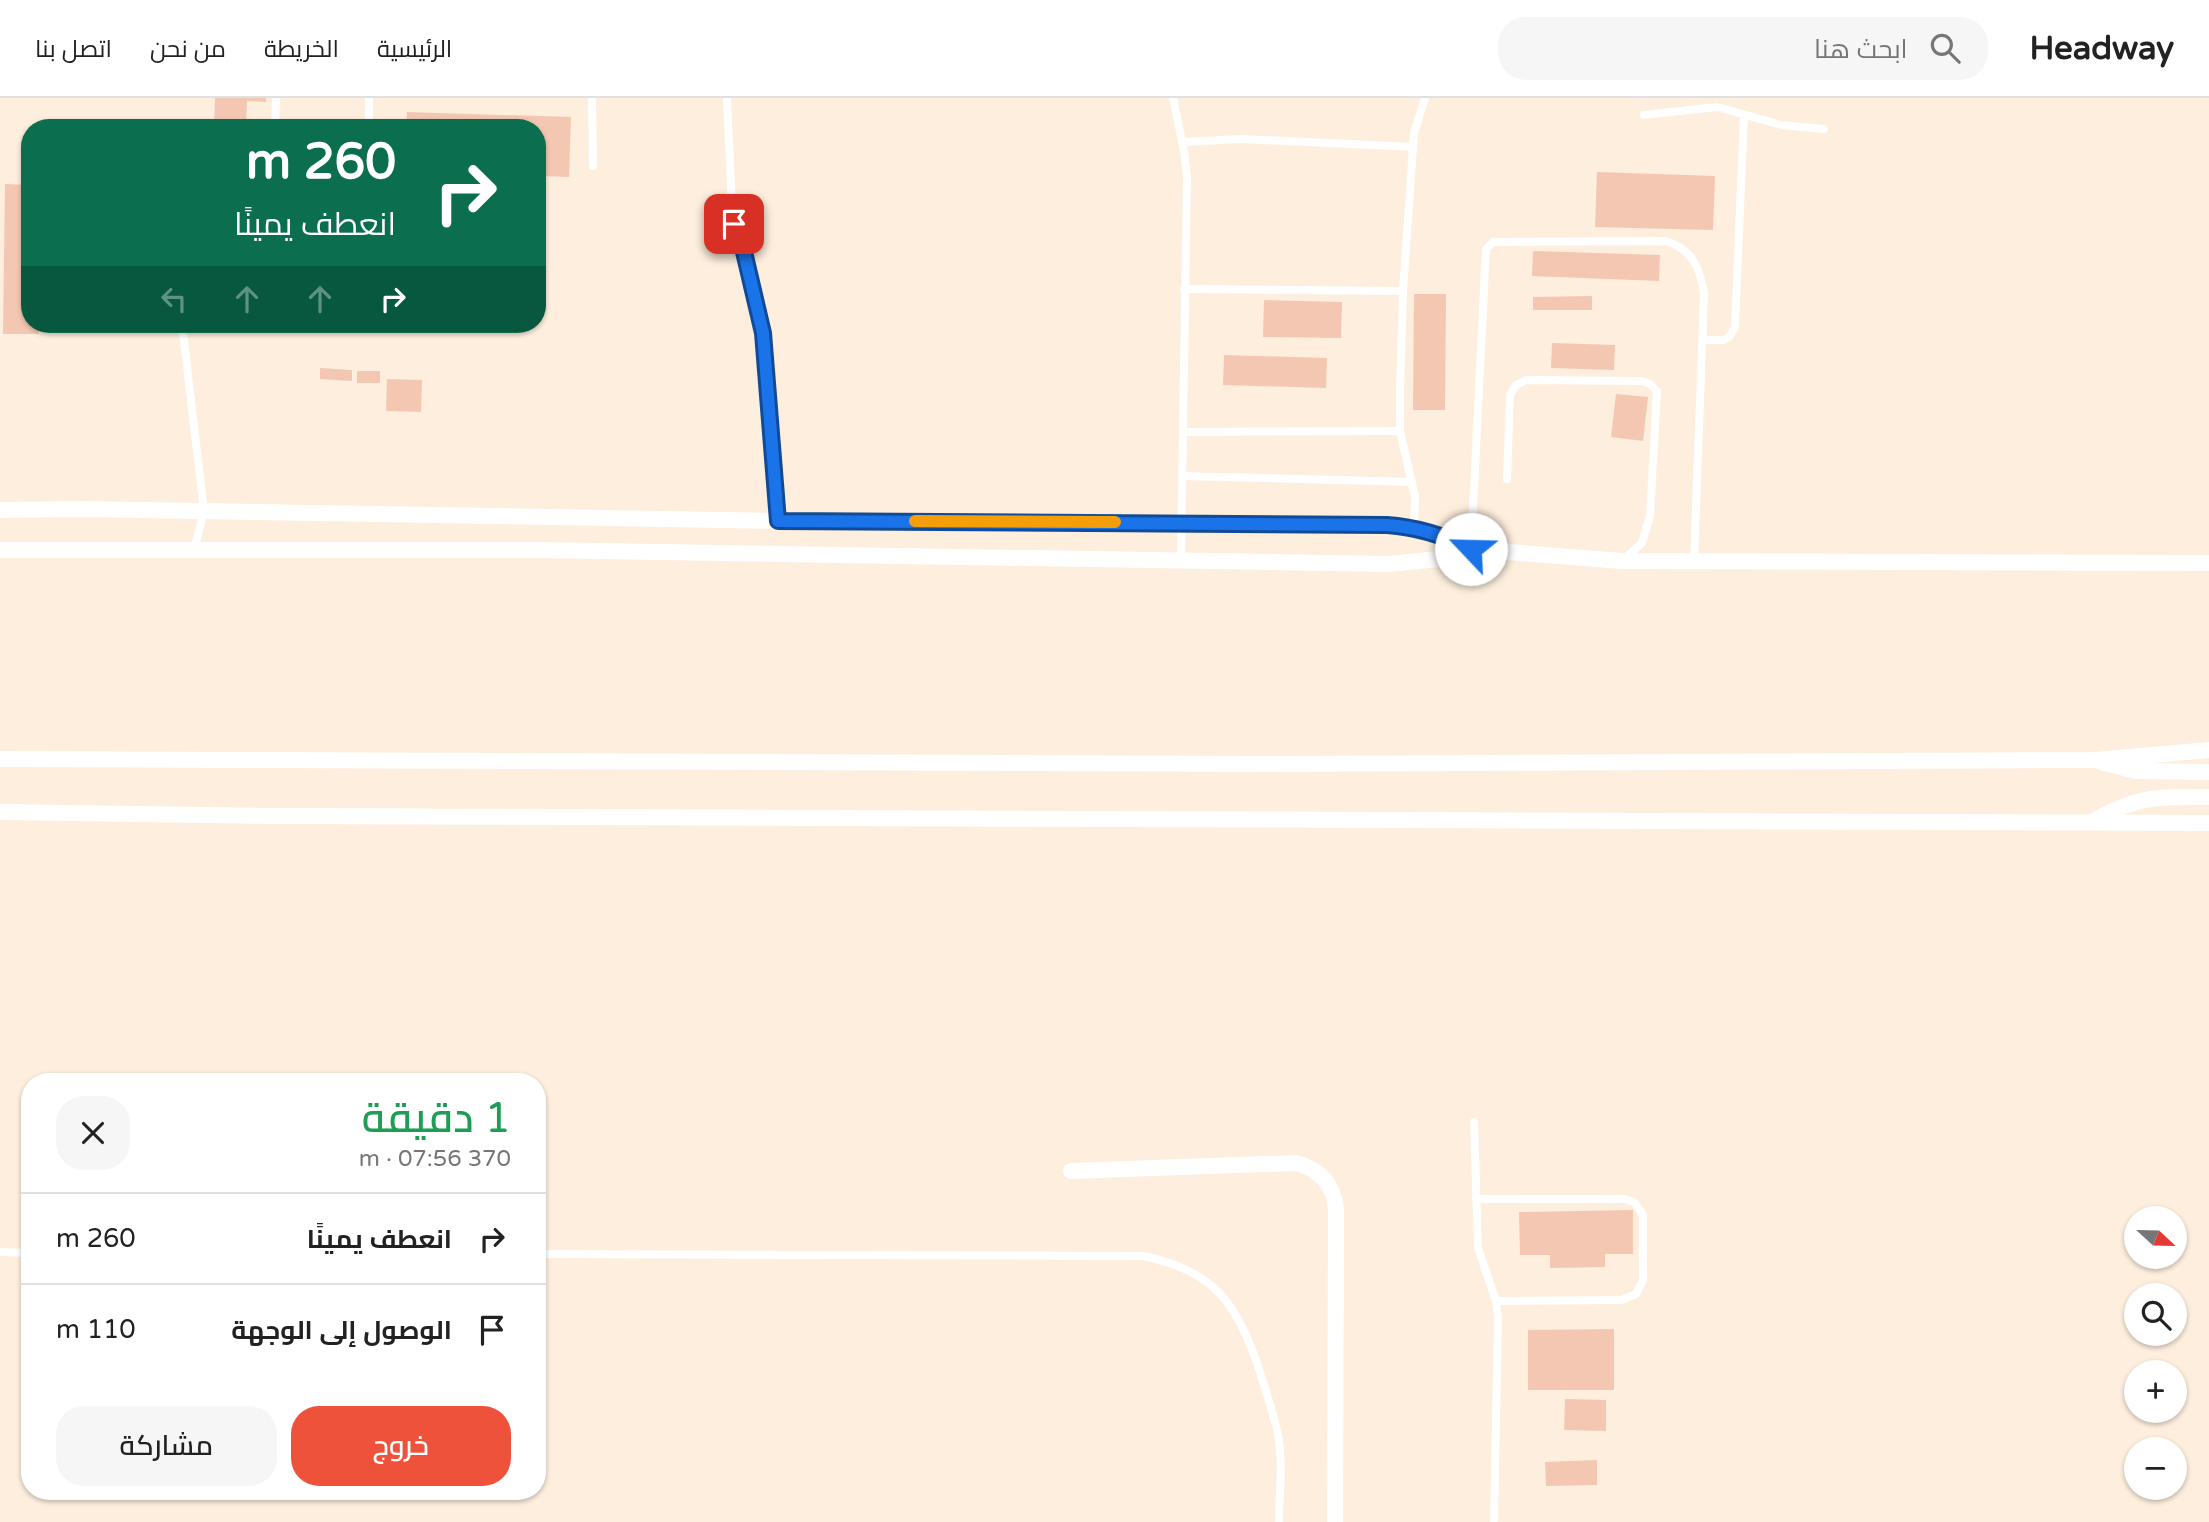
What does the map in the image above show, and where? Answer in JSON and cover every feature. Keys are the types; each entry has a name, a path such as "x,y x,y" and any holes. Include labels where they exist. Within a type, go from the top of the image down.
{"street":[{"path":"0,510 778,521 1387,525 1439,534 1471,549 1622,561 2209,563"},
{"path":"0,550 541,550 1405,564 1438,559 1471,549"},
{"path":"0,759 1230,764 2095,760 2209,750"},
{"path":"2095,760 2136,771 2209,772"},
{"path":"2090,823 2133,801 2209,797"},
{"path":"0,812 272,816 2209,822"},
{"path":"1070,1171 1296,1163 1313,1169 1327,1181 1335,1199 1336,1209 1335,1522"}],"lane":[{"path":"275,119 276,98"},
{"path":"369,98 369,119"},
{"path":"592,98 593,166"},
{"path":"1173,98 1187,177 1181,559"},
{"path":"1414,528 1416,510 1412,482 1402,449 1400,431 1403,291 1413,147 1416,121 1425,98"},
{"path":"727,99 732,208 763,333 778,521"},
{"path":"1644,116 1707,107 1727,109 1781,125 1824,130"},
{"path":"1702,340 1724,340 1735,327 1744,115"},
{"path":"1182,142 1262,139 1413,147"},
{"path":"1471,549 1485,259 1489,244 1653,241 1675,244 1686,251 1696,262 1704,293 1694,562"},
{"path":"1184,289 1403,291"},
{"path":"183,333 204,511 194,550"},
{"path":"1507,479 1510,396 1516,385 1526,380 1642,381 1650,384 1657,391 1650,516 1642,543 1622,561"},
{"path":"1183,432 1400,431"},
{"path":"1182,476 1412,482"},
{"path":"1474,1122 1478,1248 1496,1301 1498,1318 1494,1522"},
{"path":"1476,1199 1624,1199 1634,1202 1643,1215 1643,1280 1640,1290 1632,1297 1621,1300 1496,1301"},
{"path":"0,1252 21,1253"},
{"path":"546,1254 1144,1256 1171,1262 1196,1274 1218,1292 1234,1309 1247,1335 1275,1421 1279,1444 1279,1522"}],"building":[{"path":"215,98 266,98 266,102 247,101 246,119 214,119"},
{"path":"407,112 571,117 569,177 546,176 546,119 407,119"},
{"path":"1597,172 1715,176 1713,230 1595,227"},
{"path":"5,184 21,185 21,333 39,334 3,334"},
{"path":"1533,251 1660,255 1659,281 1532,276"},
{"path":"1414,294 1446,294 1445,410 1413,410"},
{"path":"1592,296 1592,310 1533,310 1533,297"},
{"path":"1264,300 1342,302 1341,338 1263,337"},
{"path":"1552,343 1615,345 1614,370 1551,368"},
{"path":"1224,355 1327,358 1326,388 1223,385"},
{"path":"320,368 352,370 352,381 320,379"},
{"path":"357,371 380,371 380,383 357,383"},
{"path":"387,379 422,380 421,412 386,411"},
{"path":"1616,394 1648,397 1643,441 1611,437"},
{"path":"1633,1210 1633,1254 1605,1254 1605,1267 1550,1268 1550,1255 1520,1255 1519,1212"},
{"path":"1614,1329 1614,1390 1528,1390 1528,1330"},
{"path":"1565,1399 1606,1400 1606,1431 1564,1430"},
{"path":"1597,1460 1597,1485 1546,1486 1545,1462"}],"slow traffic":[{"path":"915,521 1115,522"}],"route":[{"path":"734,224 762,324 778,521 1387,525 1422,529 1471,549"}]}
